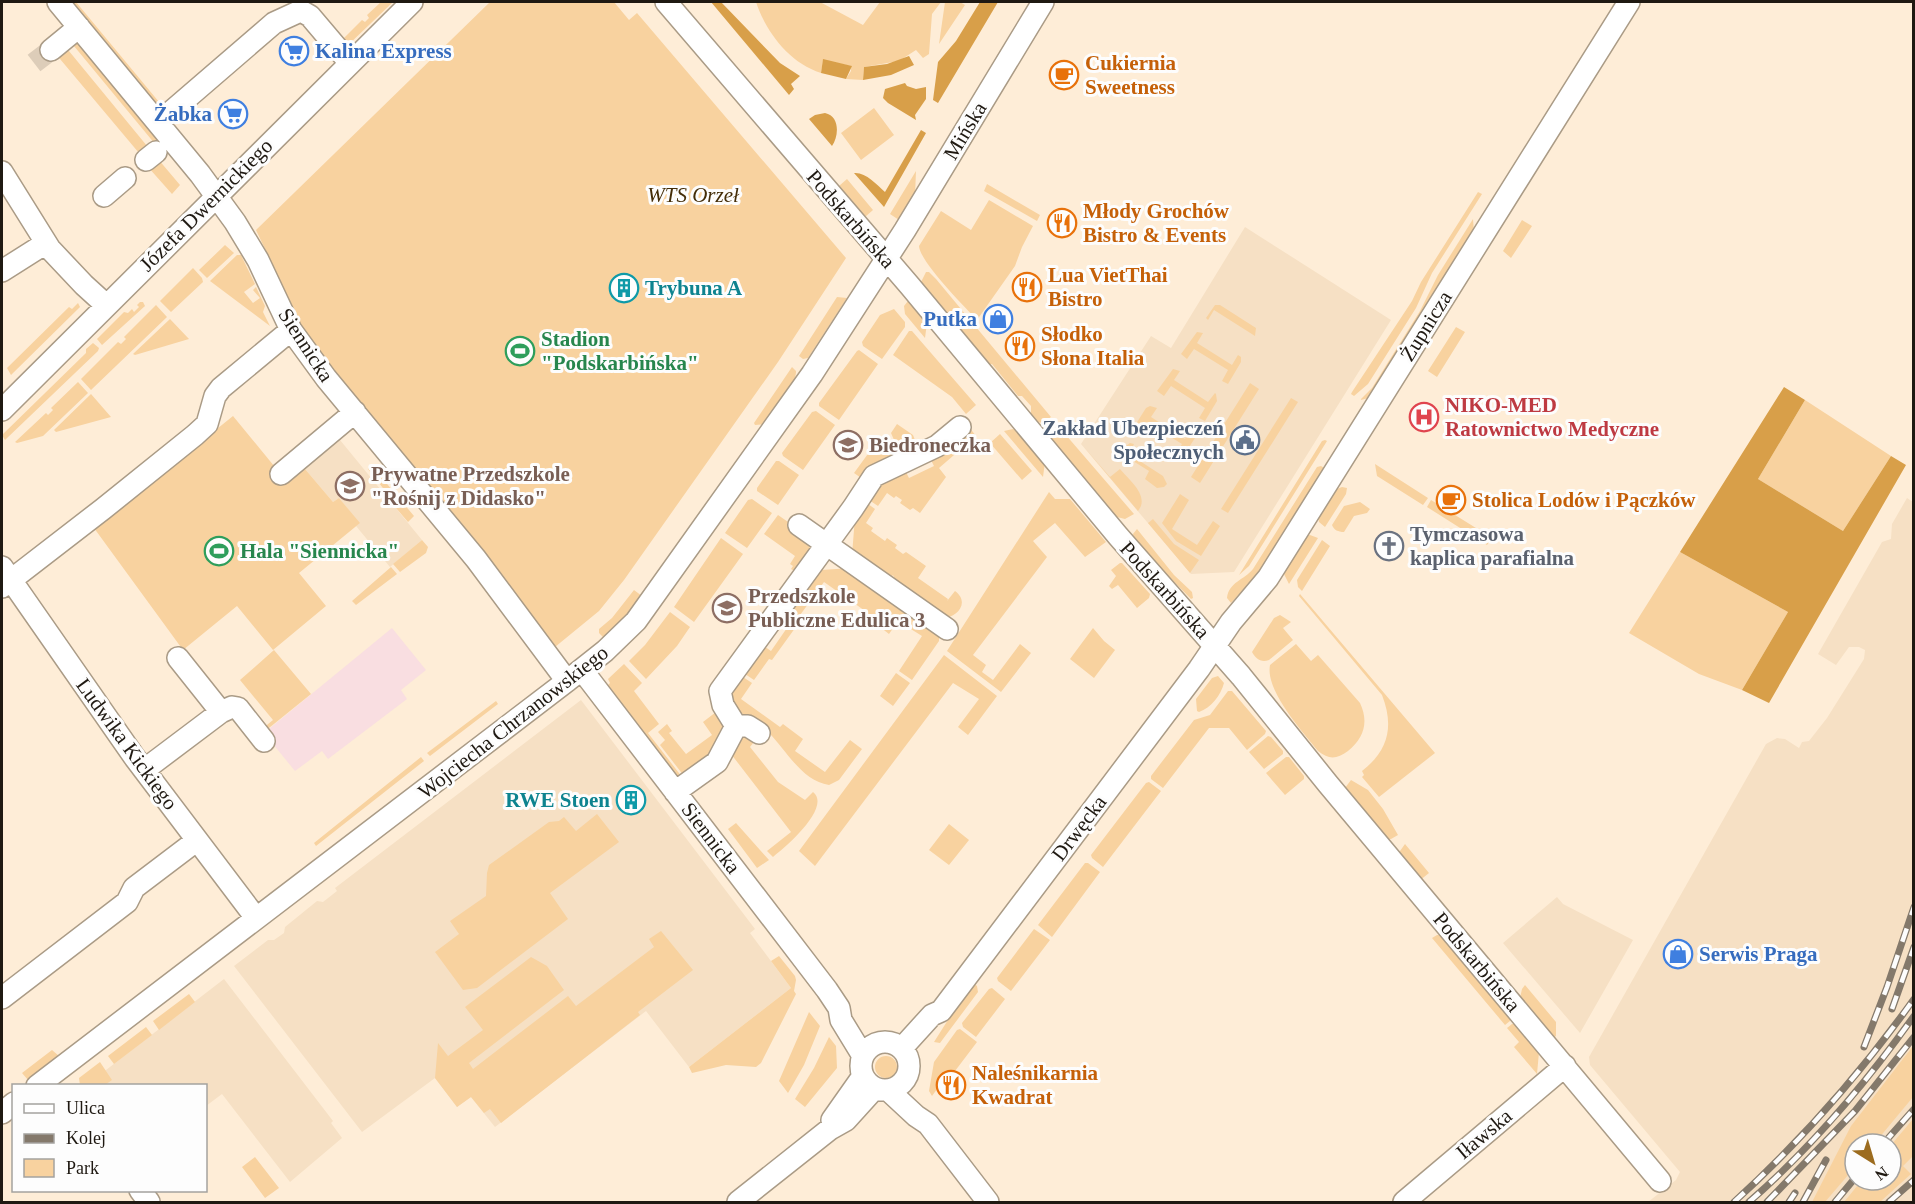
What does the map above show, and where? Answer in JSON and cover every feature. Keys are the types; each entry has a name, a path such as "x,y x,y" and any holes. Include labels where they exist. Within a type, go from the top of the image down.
{"street":[{"name":"Siennicka","path":"58,2 200,174 235,222 258,260 291,330 326,378 476,559 675,792 839,1008 846,1009 864,1032 874,1070 916,1116 928,1124 988,1203"},
{"name":"Józefa Dwernickiego","path":"2,410 349,62 412,2"},
{"name":"Podskarbińska","path":"666,2 887,260 1111,528 1215,645 1328,784 1660,1181"},
{"name":"Mińska","path":"887,260 1043,2"},
{"name":"Żupnicza","path":"1215,645 1268,578 1629,2"},
{"path":"158,123 274,22 298,12 310,16 349,62"},
{"path":"51,50 79,27"},
{"path":"2,172 46,243 69,270 106,305"},
{"path":"104,196 125,178"},
{"path":"2,271 46,243"},
{"name":"Wojciecha Chrzanowskiego","path":"50,1082 256,918 617,640 636,621 813,374 887,260"},
{"path":"5,578 103,509 195,435 207,424 215,396 220,388 291,330"},
{"path":"282,474 355,412"},
{"path":"736,726 723,705 720,691 872,478 937,446 960,427"},
{"path":"799,525 947,629"},
{"name":"Ludwika Kickiego","path":"5,578 196,841 256,918"},
{"name":"Drwęcka","path":"902,1048 932,1015 941,1011 1215,645"},
{"path":"178,658 221,712"},
{"path":"144,770 221,712 232,707 238,708 264,741"},
{"path":"736,726 748,726 759,733"},
{"path":"675,792 717,762 736,726"},
{"path":"2,998 127,902 134,888 196,841"},
{"name":"Drwęcka","path":"909,1073 941,1021 941,1011"},
{"path":"738,1203 830,1129 846,1120 874,1070 895,1044 902,1048"},
{"name":"Siennicka","path":"902,1048 907,1054 909,1073 925,1109 928,1124"},
{"name":"Iławska","path":"1404,1203 1565,1066"},
{"path":"874,1070 902,1083 909,1073"}],"shaded area":[{"path":"711,2 721,2 780,63 800,76 791,84 794,89 789,95"},
{"path":"980,2 998,2 938,103 933,100 938,62 956,41"},
{"path":"909,56 914,65 891,75 863,80 864,67 887,64"},
{"path":"823,59 852,66 846,79 821,73"},
{"path":"905,83 916,89 926,87 926,99 915,115 916,120 883,98 885,89"},
{"path":"825,113 836,122 837,132 832,146 809,119"},
{"path":"921,130 926,133 884,207 854,173 867,176 885,192"},
{"path":"1245,227 1391,320 1234,572 1191,574 1081,444 1151,336 1171,348"},
{"path":"1784,387 1805,400 1758,479 1843,531 1891,456 1906,465 1769,703 1742,690 1788,612 1680,552"},
{"path":"340,440 422,540 390,567 356,526 359,523 339,498 333,502 305,469"},
{"path":"1907,498 1913,502 1913,1202 1648,1202 1676,1180 1680,1172 1590,1065 1589,1057 1766,744 1777,738 1785,739 1799,748 1802,742 1809,741 1827,718 1864,659 1865,650 1859,647 1849,647 1836,665 1818,654 1882,542 1891,539 1892,524"},
{"path":"392,628 426,670 401,690 407,699 328,759 322,751 295,771 264,733"},
{"path":"581,700 755,929 750,933 791,988 689,1067 646,1011 495,1127 471,1097 457,1107 435,1078 362,1132 234,966 268,940 274,940 284,933 285,927 317,901 323,902 337,891 335,888"},
{"path":"1557,897 1563,904 1633,940 1580,1033 1503,943"},
{"path":"224,979 333,1121 331,1123 342,1138 290,1182 222,1094 207,1105 207,1084 85,1084"}],"green space":[{"path":"67,2 76,2 164,108 160,110"},
{"path":"381,2 393,2 345,48 339,43 362,20 365,22 369,18 367,15"},
{"name":"WTS Orzeł","path":"490,2 614,2 629,20 637,13 846,258 778,362 624,580 599,611 555,647 460,523 332,370 305,333 256,230"},
{"path":"756,2 820,2 863,25 880,2 941,2 932,14 929,54 923,58 916,50 899,61 864,67 863,80 846,79 851,66 823,60 821,73 799,62 780,45 766,24"},
{"path":"945,2 960,2 965,5 939,44"},
{"path":"73,37 166,146 160,150 69,40"},
{"path":"64,45 152,152 144,159 55,53"},
{"path":"874,108 894,135 861,160 841,133"},
{"path":"158,159 180,185 172,194 148,167"},
{"path":"916,171 915,196 899,220 890,214"},
{"path":"847,179 873,210 865,217 839,186"},
{"path":"987,184 1040,215 1037,221 984,191"},
{"path":"1478,192 1482,194 1432,273 1416,308 1368,384 1354,396 1352,392 1412,301 1421,282"},
{"path":"989,200 1033,226 1015,266 977,320 934,273 919,246 941,211 971,230"},
{"path":"1473,219 1474,232 1369,398 1360,400 1372,388"},
{"path":"1522,220 1532,226 1511,258 1503,251"},
{"path":"225,245 234,253 207,278 199,270"},
{"path":"237,255 241,255 255,284 244,292 253,303 260,298 253,290 256,287 265,306 263,312 270,326 210,281"},
{"path":"193,268 203,282 171,312 160,301"},
{"path":"926,272 936,279 1051,417 1041,422 1031,419 1031,406 1022,396 1018,396 992,364 987,365 921,282"},
{"path":"837,297 847,298 808,358 803,359 799,356"},
{"path":"908,301 927,323 925,338 905,314 904,306"},
{"path":"140,302 143,302 145,306 102,345 97,339 124,312 128,313 132,309 134,312"},
{"path":"78,303 80,307 11,375 7,368 69,307 72,309"},
{"path":"156,305 167,317 91,390 81,379 118,342 121,344 126,339 124,337"},
{"path":"1215,305 1220,305 1256,328 1255,336 1214,310 1208,320 1206,318"},
{"path":"894,309 905,322 905,327 882,359 863,346 862,342 880,315"},
{"path":"170,319 189,339 133,354"},
{"path":"1456,327 1465,332 1437,377 1428,371"},
{"path":"909,331 912,331 976,405 966,414 952,397 893,355"},
{"path":"1197,332 1203,333 1197,343 1232,365 1238,355 1241,357 1241,362 1228,384 1222,381 1228,370 1194,349 1187,359 1181,354"},
{"path":"93,343 99,348 98,351 5,440 2,435 86,353 86,349"},
{"path":"859,350 878,364 839,420 819,406 819,403"},
{"path":"792,367 796,371 795,377 784,398 766,424 755,425 754,423"},
{"path":"1173,369 1180,371 1174,380 1208,402 1216,394 1217,401 1205,421 1199,418 1205,408 1171,386 1164,396 1157,391"},
{"path":"78,382 88,393 43,436 15,442 46,413 48,415 53,410 51,408"},
{"path":"1250,383 1259,389 1200,483 1191,477"},
{"path":"91,394 111,417 56,432 54,430"},
{"path":"1291,398 1298,402 1228,513 1221,509"},
{"path":"1805,400 1891,456 1843,531 1758,479"},
{"path":"1150,406 1157,408 1151,417 1185,439 1191,430 1194,433 1195,438 1182,458 1176,453 1182,444 1148,423 1141,432 1134,427 1146,408"},
{"path":"816,411 835,425 803,470 782,453 812,412"},
{"name":"Hala \"Siennicka\"","path":"233,416 288,483 305,469 333,502 339,498 360,523 299,573 326,606 273,650 237,606 183,650 94,528"},
{"path":"897,424 913,435 918,448 901,456 891,433"},
{"path":"969,427 976,436 939,468 946,477 920,513 913,508 910,510 900,503 902,500 887,493 878,506 866,498 878,480 904,468 909,478 934,466 929,456"},
{"path":"1059,427 1134,514 1125,519 1113,516 1052,440 1053,433"},
{"path":"1013,429 1019,431 1045,462 1043,477 1004,431"},
{"path":"1000,434 1032,471 1022,480 990,443"},
{"path":"881,436 891,444 898,458 864,480 854,473"},
{"path":"1322,441 1327,441 1249,566 1239,575"},
{"path":"1130,443 1134,444 1129,454 1163,476 1167,484 1164,487 1157,488 1145,479 1149,471 1125,456 1123,448"},
{"path":"1084,447 1110,477 1120,469 1133,484 1142,500 1138,511"},
{"path":"776,461 799,475 778,505 757,491"},
{"path":"1375,464 1428,498 1423,505 1377,476"},
{"path":"372,466 414,516 408,522 368,469"},
{"path":"1321,466 1326,469 1261,570 1231,603 1227,598 1231,588 1253,569 1317,467"},
{"path":"1347,488 1346,494 1325,527 1319,522 1318,517 1334,490"},
{"path":"1049,492 1055,499 1070,499 1106,542 1085,557 1055,523 1033,541 1047,557 973,655 986,665 982,672 993,680 1020,644 1031,653 1001,692 947,651"},
{"path":"1180,494 1189,500 1172,529 1197,545 1213,521 1220,526 1201,556 1176,541 1162,523"},
{"path":"752,499 772,513 747,548 725,533 748,500"},
{"path":"1431,500 1492,538 1487,545 1427,507"},
{"path":"864,501 875,509 866,523 873,528 871,531 885,541 887,538 897,545 895,548 903,554 906,552 926,566 918,578 948,599 947,601 955,591 962,600 957,612 942,618 898,588 893,575 888,581 852,555 855,517"},
{"path":"1360,502 1370,509 1367,513 1354,516 1344,532 1335,529 1332,525 1344,506"},
{"path":"778,515 804,533 812,553 798,573 791,569 793,566 790,564 795,556 764,534"},
{"path":"1153,519 1174,544 1199,560 1190,573 1148,523"},
{"path":"1137,529 1174,575 1192,592 1193,598 1191,599 1135,542 1133,534"},
{"path":"1305,536 1318,538 1289,584 1283,572"},
{"path":"721,538 743,554 694,622 674,607"},
{"path":"422,540 428,547 426,553 400,572 393,564"},
{"path":"1322,540 1330,546 1302,591 1298,587 1297,580"},
{"path":"1680,552 1788,612 1742,690 1699,674 1629,633"},
{"path":"1120,563 1150,594 1149,598 1137,608 1118,585 1112,589 1109,586 1116,576 1111,570"},
{"path":"818,564 821,570 852,568 851,575 880,596 888,593 939,634 939,641 912,680 899,671 922,636 898,621 889,634 866,616 868,613 824,582 813,597 801,589"},
{"path":"391,567 397,574 356,605 352,601"},
{"path":"634,590 642,596 604,638 599,633 599,629 612,618"},
{"path":"799,592 811,600 795,622 798,624 754,680 742,672 761,644 771,651 789,625 780,618"},
{"path":"1300,594 1435,753 1379,797 1362,777 1364,775 1362,771 1378,755 1387,737 1388,717 1382,695 1299,596"},
{"path":"670,612 690,627 677,646 646,679 629,661 645,645"},
{"path":"1280,615 1291,622 1283,628 1293,640 1269,660 1259,660 1252,652 1274,618"},
{"path":"1093,628 1115,650 1094,678 1070,659"},
{"path":"1296,644 1311,661 1318,655 1360,703 1363,710 1364,723 1358,741 1340,756 1329,757 1318,751 1286,711 1273,687 1270,665"},
{"path":"274,650 311,694 264,732 262,729 273,720 240,680"},
{"path":"944,655 997,696 968,735 958,727 979,699 953,683 815,866 799,851"},
{"path":"624,664 642,683 634,691 659,724 648,733 682,777 676,779 606,687 610,683 608,679"},
{"path":"896,673 910,683 893,706 880,696"},
{"path":"740,675 752,683 741,699 780,727 783,724 803,739 795,751 825,772 850,740 862,749 839,780 829,785 811,778 795,764 769,733 732,705 728,700"},
{"path":"1218,676 1224,683 1223,688 1208,707 1197,711 1196,699 1212,678"},
{"path":"1228,691 1232,691 1266,731 1265,734 1247,750 1229,728 1209,728 1163,788 1151,779 1194,720 1210,715"},
{"path":"496,701 498,704 430,756 427,753"},
{"path":"716,712 727,726 711,756 684,776 660,745 665,740 658,732 667,724 672,731 669,733 686,754 712,735 703,722"},
{"path":"746,735 757,738 750,747 778,782 805,800 813,792 817,799 817,807 812,817 773,857 767,851 791,832 728,750"},
{"path":"1268,736 1283,751 1283,754 1264,769 1249,752"},
{"path":"421,757 424,761 316,846 314,843"},
{"path":"1289,757 1304,779 1285,795 1266,773"},
{"path":"1351,780 1368,790 1383,809 1398,835 1386,839 1345,788"},
{"path":"1149,782 1161,791 1103,867 1091,855"},
{"path":"597,814 619,842 550,893 568,919 477,988 463,990 435,952 459,934 450,921 486,896 489,865 549,822 559,821 564,817 576,831"},
{"path":"736,823 769,860 757,868 728,829"},
{"path":"949,824 969,840 949,865 929,850"},
{"path":"1405,844 1429,873 1419,881 1399,856"},
{"path":"1085,863 1100,872 1052,937 1038,925"},
{"path":"1034,929 1050,940 1011,991 997,978"},
{"path":"661,931 693,970 638,1012 640,1015 501,1123 490,1109 484,1113 471,1097 457,1107 435,1078 438,1043 448,1056 483,1030 465,1007 531,957 547,966 564,990 469,1063 473,1069 568,996 576,1006 654,947 649,939"},
{"path":"1440,935 1510,1018 1510,1021 1505,1025 1432,938"},
{"path":"779,956 795,976 794,991 796,994 761,1063 756,1067 726,1065 692,1073 689,1067 791,988 771,961"},
{"path":"972,982 977,986 978,992 940,1043 934,1042"},
{"path":"1525,985 1556,1022 1556,1036 1552,1039 1520,998"},
{"path":"992,988 1005,999 976,1037 963,1027 962,1023"},
{"path":"189,994 195,1002 159,1030 153,1021"},
{"path":"809,1012 820,1026 804,1065 788,1093 779,1081"},
{"path":"1515,1024 1539,1052 1537,1074 1514,1047 1519,1042 1507,1028"},
{"path":"146,1027 152,1035 114,1064 108,1056"},
{"path":"960,1029 977,1042 952,1075 948,1074 932,1096 929,1091 934,1062"},
{"path":"829,1037 836,1046 837,1068 805,1107 795,1099"},
{"path":"1913,1046 1913,1097 1884,1132 1848,1132"},
{"path":"52,1050 59,1056 28,1080 22,1073"},
{"path":"886,1056 894,1059 897,1067 894,1075 886,1078 878,1075 875,1067 878,1059"},
{"path":"100,1062 112,1080 106,1084 80,1084 79,1078"},
{"path":"1913,1119 1913,1156 1903,1166 1903,1132"},
{"path":"1843,1142 1843,1181 1825,1202 1812,1202"},
{"path":"255,1157 279,1188 265,1198 242,1167"},
{"path":"1903,1166 1911,1174 1903,1181"},
{"path":"1852,1192 1891,1192 1880,1202 1844,1202"}],"tunnel":[{"path":"34,63 51,50"}],"railway":[{"path":"1864,1047 1914,907"},
{"path":"1892,1009 1914,947"},
{"path":"1734,1202 1783,1155 1829,1105 1914,999"},
{"path":"1749,1202 1794,1160 1837,1114 1914,1016"},
{"path":"1767,1202 1855,1111 1914,1037"},
{"path":"1894,1132 1914,1109"},
{"path":"1803,1202 1826,1160"},
{"path":"1889,1202 1914,1180"},
{"path":"1835,1202 1843,1192"},
{"path":"1789,1202 1795,1193"}],"place":[{"name":"Kalina Express","path":"294,51"},
{"name":"Cukiernia Sweetness","path":"1064,75"},
{"name":"Żabka","path":"233,114"},
{"name":"Młody Grochów Bistro & Events","path":"1062,223"},
{"name":"Lua VietThai Bistro","path":"1027,287"},
{"name":"Trybuna A","path":"624,288"},
{"name":"Putka","path":"998,319"},
{"name":"Słodko Słona Italia","path":"1020,346"},
{"name":"Stadion \"Podskarbińska\"","path":"520,351"},
{"name":"NIKO-MED Ratownictwo Medyczne","path":"1424,417"},
{"name":"Zakład Ubezpieczeń Społecznych","path":"1245,440"},
{"name":"Biedroneczka","path":"848,445"},
{"name":"Prywatne Przedszkole \"Rośnij z Didasko\"","path":"350,486"},
{"name":"Stolica Lodów i Pączków","path":"1451,500"},
{"name":"Tymczasowa kaplica parafialna","path":"1389,546"},
{"name":"Hala \"Siennicka\"","path":"219,551"},
{"name":"Przedszkole Publiczne Edulica 3","path":"727,608"},
{"name":"RWE Stoen","path":"631,800"},
{"name":"Serwis Praga","path":"1678,954"},
{"name":"Naleśnikarnia Kwadrat","path":"951,1085"}]}
